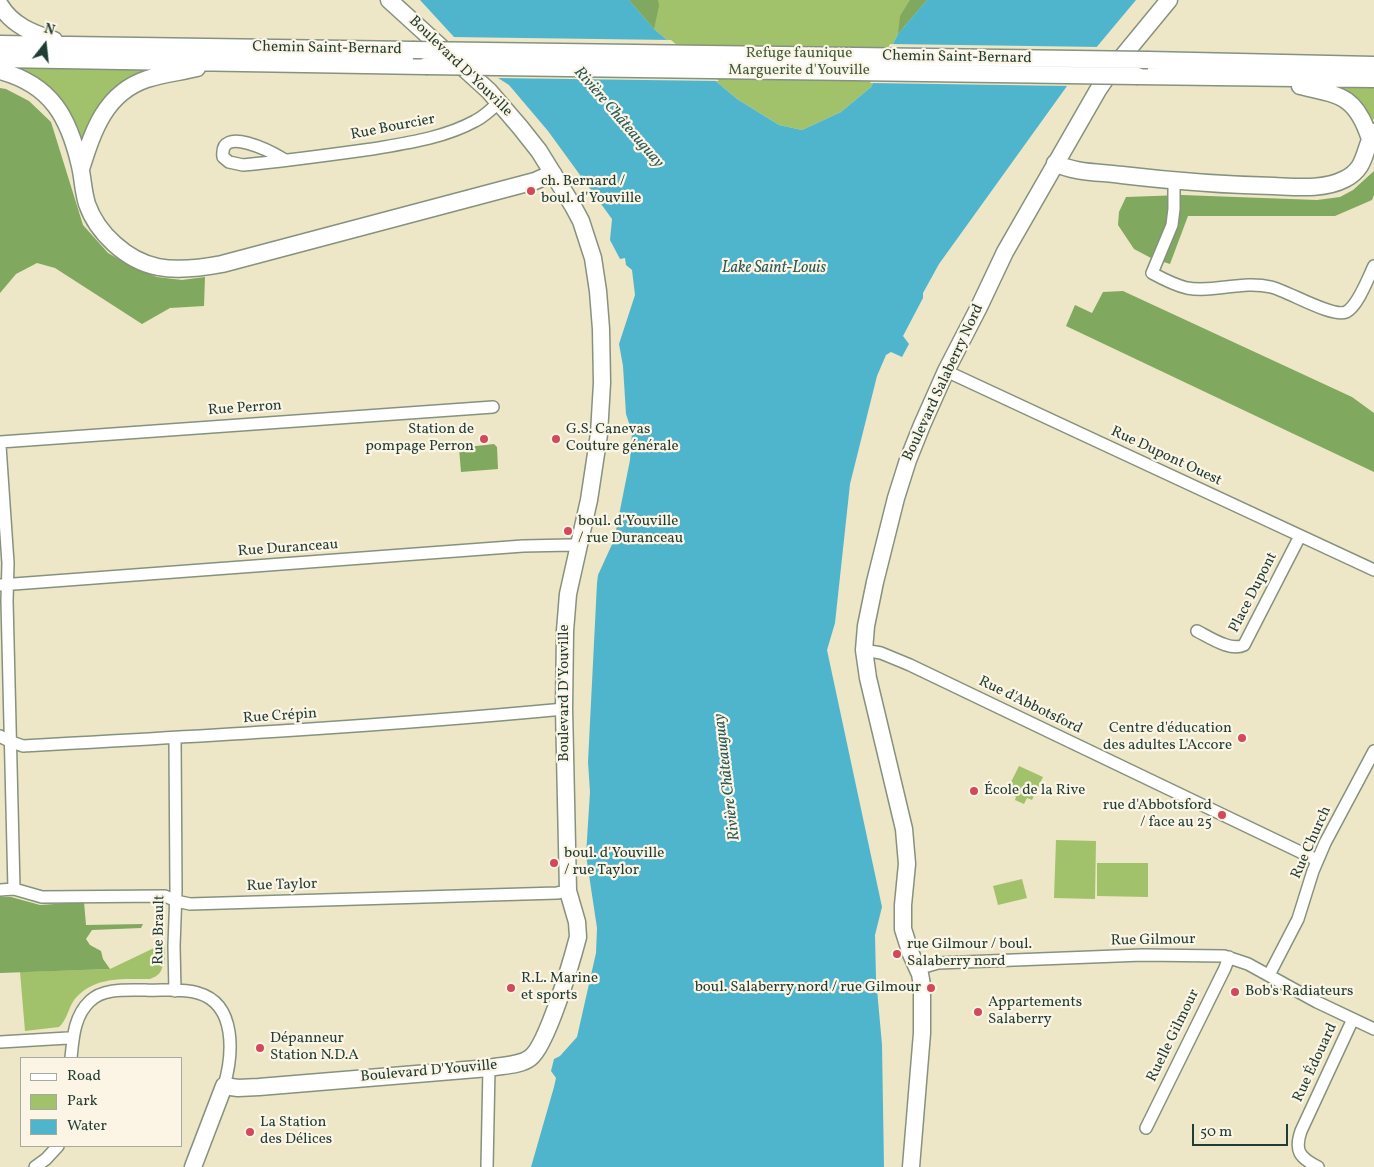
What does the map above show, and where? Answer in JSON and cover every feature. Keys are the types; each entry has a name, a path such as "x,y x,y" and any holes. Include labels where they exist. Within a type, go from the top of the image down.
{"street":[{"name":"Boulevard D'Youville","path":"224,1086 252,1088 489,1068 527,1060 536,1052 543,1038 578,937 577,922 568,891 564,709 566,610 589,500 599,434 602,383 601,320 596,275 589,243 573,206 530,139 499,102 389,0"},
{"name":"Boulevard Salaberry Nord","path":"911,1167 922,1014 922,985 903,929 903,905 908,864 904,825 868,678 864,650 869,609 896,498 914,443 946,371 1009,243 1106,79 1169,0"},
{"path":"0,5 10,18 23,28 68,45"},
{"name":"Chemin Saint-Bernard","path":"0,44 1148,60 1374,65"},
{"name":"Chemin Saint-Bernard","path":"0,59 1374,79"},
{"path":"81,169 94,129 109,107 121,94 145,80 223,62"},
{"path":"0,71 28,82 53,103 69,127 81,169 88,205 99,227 127,253 156,267 174,269 198,268 222,264 535,181 552,173"},
{"path":"1055,163 1076,169 1174,181 1276,186 1328,184 1346,179 1359,168 1366,155 1372,136 1358,111 1349,101 1326,91 1261,78"},
{"name":"Rue Bourcier","path":"285,160 260,147 239,142 231,141 225,144 222,150 223,157 229,162 242,165 285,160 355,151 421,140 474,122 499,102"},
{"path":"1174,181 1172,225 1152,273 1171,284 1200,289 1243,284 1262,285 1286,292 1330,311 1340,313 1345,312 1354,305 1374,266"},
{"name":"Rue Dupont Ouest","path":"946,371 1374,570"},
{"name":"Rue Perron","path":"0,442 493,407"},
{"path":"0,446 7,553 4,585 5,739 14,890"},
{"name":"Place Dupont","path":"1196,631 1232,646 1244,646 1300,536"},
{"name":"Rue Duranceau","path":"4,585 523,546 571,544 579,546"},
{"name":"Rue d'Abbotsford","path":"864,650 910,665 1317,860"},
{"name":"Rue Crépin","path":"5,739 23,746 175,739 564,709"},
{"name":"Rue Brault","path":"175,739 175,991"},
{"name":"Rue Church","path":"1269,975 1296,924 1317,860 1374,751"},
{"name":"Rue Taylor","path":"0,890 14,890 42,897 164,896 190,904 557,893 568,891"},
{"name":"Rue Gilmour","path":"917,969 938,963 1200,954 1229,957 1248,964 1374,1029"},
{"name":"Ruelle Gilmour","path":"1146,1128 1229,957"},
{"path":"71,1057 76,1023 81,1012 89,1002 98,996 122,991 195,992 203,994 216,1004 222,1011 228,1027 231,1045 228,1072 192,1167"},
{"name":"Rue Édouard","path":"1318,1167 1301,1156 1298,1147 1301,1131 1353,1019"},
{"path":"0,1042 73,1039"},
{"path":"487,1167 489,1068"},
{"path":"35,1167 57,1147"}],"green space":[{"name":"Refuge faunique Marguerite d'Youville","path":"629,0 927,0 898,34 871,87 841,112 802,130 779,125 737,99 654,29"},
{"path":"629,0 658,0 659,6 654,29"},
{"path":"910,0 927,0 898,34 900,16"},
{"path":"9,67 156,70 99,106 86,130 81,145"},
{"path":"0,88 6,89 29,101 51,122 83,225 108,253 136,269 157,277 182,280 205,277 204,306 170,308 142,324 55,268 37,263 16,274 0,293"},
{"path":"1339,88 1374,88 1374,118 1372,123"},
{"path":"1374,171 1374,195 1372,200 1335,216 1188,216 1170,264 1151,258 1134,249 1118,225 1119,212 1126,197 1182,195 1317,200 1340,197 1353,190"},
{"path":"1123,291 1352,397 1374,413 1374,472 1066,326 1075,305 1092,313 1103,292"},
{"path":"494,444 497,447 498,469 461,472 459,448"},
{"path":"1019,766 1043,777 1032,800 1027,798 1024,804 1015,800 1016,797 1006,792"},
{"path":"1056,840 1096,841 1095,899 1054,898"},
{"path":"1097,863 1148,863 1148,897 1097,896"},
{"path":"1022,879 1027,898 998,905 993,886"},
{"path":"0,897 11,897 40,905 84,902 86,925 143,924 141,928 92,930 86,939 90,945 101,951 103,959 110,969 0,973"},
{"path":"165,947 165,964 155,977 150,979 109,980 99,983 82,992 74,1000 59,1027 25,1031 20,972 110,969 154,948"}],"water":[{"name":"Lake Saint-Louis","path":"420,0 629,0 654,29 737,99 779,125 802,130 841,112 871,87 898,34 927,0 1136,0 1085,61 939,264 903,336 909,344 902,357 891,352 886,355 877,376 850,484 835,623 827,650 882,907 875,935 876,978 882,1045 884,1167 531,1167 556,1078 551,1071 554,1059 560,1056 577,1037 596,953 597,928 586,855 590,792 588,762 597,583 598,575 614,540 630,460 632,432 626,414 623,366 619,344 635,295 632,270 626,265 625,258 620,259 610,240 612,219 548,131 509,85 498,78 454,37"}],"pier":[{"path":"450,37 671,40 719,81 494,78"},
{"path":"890,44 1100,47 1070,86 870,83"}],"place":[{"name":"ch. Bernard / boul. d'Youville","path":"531,191"},
{"name":"Station de pompage Perron","path":"484,439"},
{"name":"G.S. Canevas Couture générale","path":"556,439"},
{"name":"boul. d'Youville / rue Duranceau","path":"568,531"},
{"name":"Centre d'éducation des adultes L'Accore","path":"1242,738"},
{"name":"École de la Rive","path":"974,791"},
{"name":"rue d'Abbotsford / face au 25","path":"1222,815"},
{"name":"boul. d'Youville / rue Taylor","path":"554,863"},
{"name":"rue Gilmour / boul. Salaberry nord","path":"897,954"},
{"name":"R.L. Marine et sports","path":"511,988"},
{"name":"boul. Salaberry nord / rue Gilmour","path":"931,988"},
{"name":"Bob's Radiateurs","path":"1235,992"},
{"name":"Appartements Salaberry","path":"978,1012"},
{"name":"Dépanneur Station N.D.A","path":"260,1048"},
{"name":"La Station des Délices","path":"250,1132"}],"water label":[{"name":"Rivière Châteauguay","path":"618,118"},
{"name":"Rivière Châteauguay","path":"728,777"}]}
